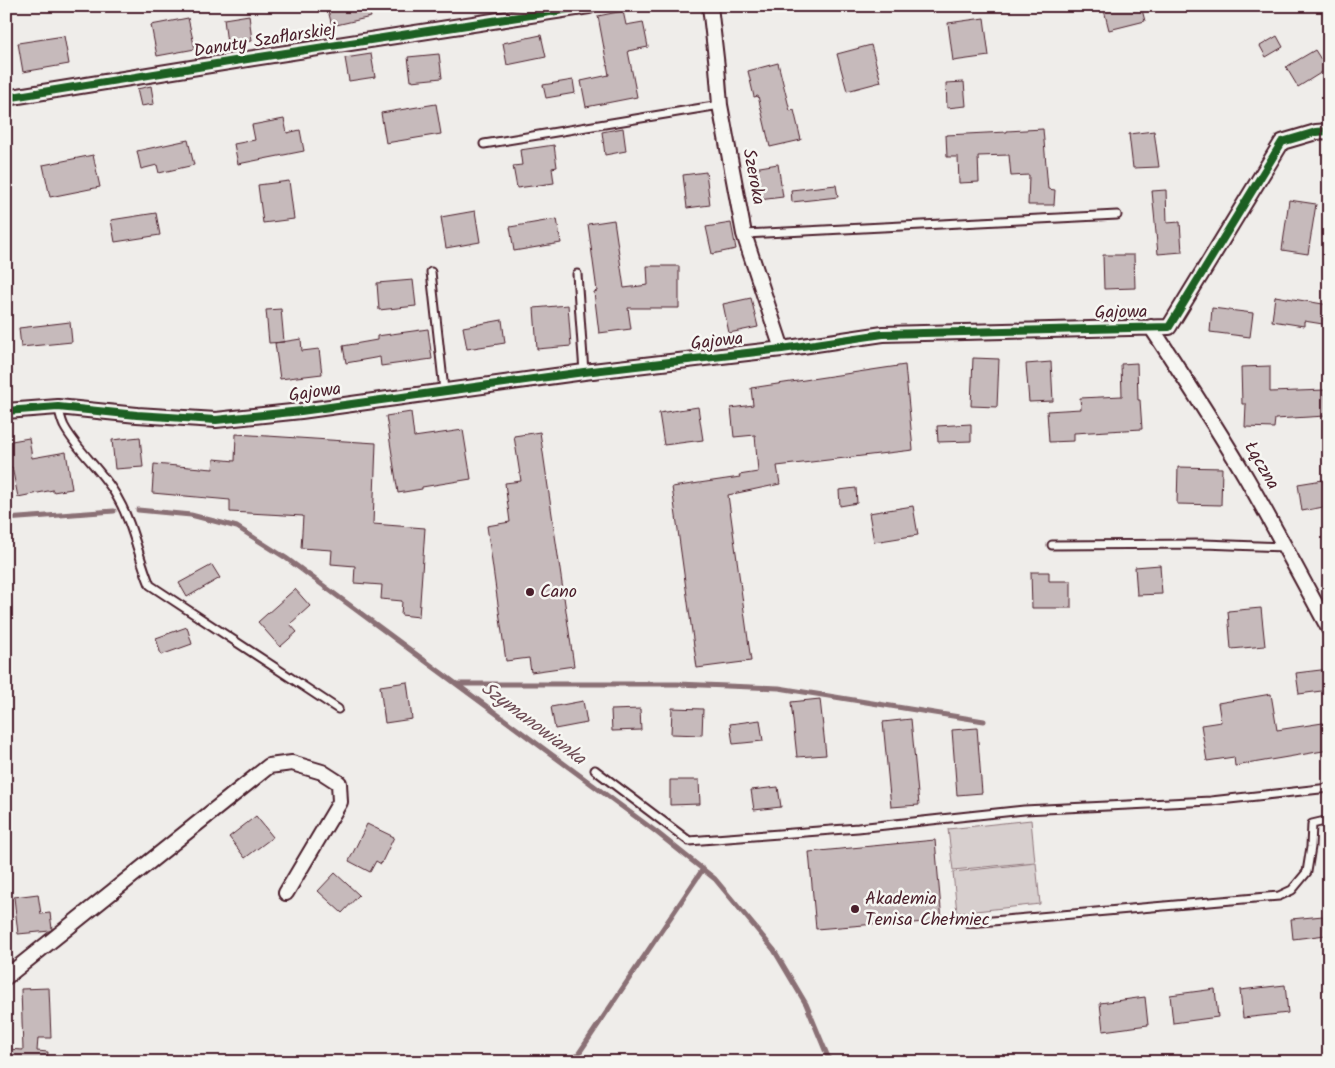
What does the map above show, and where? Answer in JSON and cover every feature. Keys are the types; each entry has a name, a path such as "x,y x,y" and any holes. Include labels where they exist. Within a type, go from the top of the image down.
{"street":[{"name":"Danuty Szaflarskiej","path":"6,98 589,6"},
{"name":"Szeroka","path":"710,6 720,106 744,234 782,350"},
{"name":"Gajowa","path":"6,411 58,407 216,420 301,411 584,372 782,350 883,334 1169,327 1282,142 1316,132 1329,131"},
{"name":"Łączna","path":"1151,327 1246,477 1329,629"},
{"path":"6,977 269,766 292,763 322,772 339,783 340,802 286,893"}],"lane":[{"path":"484,144 720,106"},
{"path":"744,234 1117,215"},
{"path":"431,272 444,390"},
{"path":"577,274 584,372"},
{"path":"58,407 63,425 109,483 119,499 130,525 150,585 338,709"},
{"path":"1052,545 1204,544 1285,547"},
{"path":"595,770 689,841 858,828 1024,810 1211,801 1329,788"},
{"path":"970,923 1279,896 1292,890 1307,872 1312,824 1329,820"}],"shaded area":[{"path":"1031,820 1035,862 953,870 948,829"},
{"path":"1036,863 1040,904 957,913 953,872"}],"building":[{"path":"327,6 368,6 371,17 332,26"},
{"path":"1103,6 1141,6 1145,21 1109,30"},
{"path":"623,11 626,25 643,22 648,47 628,51 637,97 586,107 581,81 609,75 598,16"},
{"path":"249,15 252,41 227,44 224,19"},
{"path":"188,18 195,49 157,56 151,25"},
{"path":"984,18 989,56 953,61 948,23"},
{"path":"541,35 546,57 507,65 503,43"},
{"path":"64,36 69,64 23,72 18,43"},
{"path":"1277,36 1283,47 1266,57 1260,46"},
{"path":"871,45 881,82 847,91 837,54"},
{"path":"1315,50 1327,69 1298,87 1286,67"},
{"path":"371,54 375,77 349,81 345,58"},
{"path":"439,54 442,78 411,81 408,57"},
{"path":"778,63 790,111 794,110 801,140 770,147 758,96 754,97 748,71"},
{"path":"573,80 575,93 546,98 543,85"},
{"path":"964,82 966,106 947,108 946,83"},
{"path":"151,86 154,104 141,106 137,89"},
{"path":"436,104 441,134 386,143 381,113"},
{"path":"284,119 287,133 300,130 304,151 238,164 234,144 255,140 252,125"},
{"path":"623,128 626,151 605,155 602,132"},
{"path":"1043,129 1048,189 1055,190 1054,205 1028,205 1029,175 1011,176 1009,155 978,156 979,182 959,183 958,157 947,157 946,135"},
{"path":"1154,131 1159,167 1133,168 1129,134"},
{"path":"188,140 194,165 159,173 157,165 141,169 137,151"},
{"path":"554,145 557,167 552,168 554,183 517,188 513,166 522,165 520,150"},
{"path":"93,155 100,187 50,197 43,165"},
{"path":"778,164 783,197 759,200 754,168"},
{"path":"706,172 710,205 687,208 683,175"},
{"path":"289,181 294,219 263,223 258,185"},
{"path":"836,185 838,197 792,202 791,190"},
{"path":"1166,190 1167,223 1180,222 1182,252 1158,254 1152,191"},
{"path":"1289,200 1316,204 1308,254 1282,250"},
{"path":"475,211 480,242 446,248 441,217"},
{"path":"156,213 160,235 115,242 111,220"},
{"path":"557,219 561,243 514,251 510,227"},
{"path":"614,220 624,288 648,285 647,266 679,266 679,308 628,308 631,329 599,333 594,292 597,291 588,224"},
{"path":"731,223 736,249 712,254 706,227"},
{"path":"1103,255 1134,255 1135,288 1104,289"},
{"path":"413,280 416,306 379,310 377,283"},
{"path":"1275,296 1329,305 1329,325 1304,321 1304,326 1272,321"},
{"path":"751,298 758,327 729,333 723,304"},
{"path":"568,305 571,346 537,349 534,308"},
{"path":"1212,308 1253,313 1250,337 1210,332"},
{"path":"281,309 284,342 269,343 266,310"},
{"path":"502,320 505,343 467,349 463,327"},
{"path":"70,322 72,342 21,347 19,328"},
{"path":"428,329 432,359 381,366 380,357 346,363 343,346 377,340 377,336"},
{"path":"301,339 302,351 319,349 322,374 280,379 275,343"},
{"path":"973,358 999,359 997,407 971,406"},
{"path":"1051,362 1053,401 1029,402 1026,364"},
{"path":"1137,363 1138,400 1140,400 1142,429 1074,433 1074,441 1049,442 1047,411 1081,409 1080,398 1122,396 1121,364"},
{"path":"905,365 913,450 777,466 780,484 728,495 751,661 697,668 672,487 740,477 739,475 758,472 755,435 734,437 731,408 753,405 751,388"},
{"path":"1270,366 1270,392 1325,390 1326,416 1275,419 1274,428 1245,427 1246,404 1242,404 1241,367"},
{"path":"698,407 703,440 664,445 659,413"},
{"path":"411,412 414,437 463,430 471,479 398,493 386,416"},
{"path":"971,424 971,441 938,442 937,426"},
{"name":"Cano","path":"540,432 574,666 531,672 529,658 506,661 487,526 510,522 505,483 521,481 514,436"},
{"path":"236,434 376,443 373,524 425,528 419,617 401,615 402,601 381,599 382,585 354,583 355,566 331,564 332,550 301,548 303,516 230,512 230,500 152,493 154,464 213,469 214,459 235,461"},
{"path":"140,437 143,467 115,469 112,440"},
{"path":"29,438 32,458 66,452 72,489 53,492 53,490 18,497 12,467 9,468 6,442"},
{"path":"1178,467 1222,468 1221,505 1177,504"},
{"path":"1329,479 1329,506 1302,511 1298,484"},
{"path":"856,488 857,503 840,506 839,490"},
{"path":"913,506 918,535 874,542 869,513"},
{"path":"212,565 220,578 187,597 179,583"},
{"path":"1160,565 1162,594 1137,595 1135,567"},
{"path":"1031,572 1049,572 1049,581 1071,581 1071,608 1032,608"},
{"path":"295,589 310,606 290,624 297,632 280,647 258,622"},
{"path":"1261,608 1265,646 1231,649 1228,611"},
{"path":"187,627 192,644 161,655 156,638"},
{"path":"1329,669 1329,690 1299,694 1296,673"},
{"path":"407,682 412,719 385,723 380,686"},
{"path":"1271,694 1277,730 1329,722 1329,750 1235,766 1234,757 1207,761 1201,725 1221,722 1218,703"},
{"path":"820,699 826,755 797,757 791,702"},
{"path":"583,701 587,723 555,729 551,707"},
{"path":"672,708 703,709 702,735 671,734"},
{"path":"640,709 641,730 612,731 611,710"},
{"path":"911,719 919,805 891,807 883,722"},
{"path":"760,720 763,741 733,744 730,724"},
{"path":"977,728 982,793 957,795 952,730"},
{"path":"670,780 699,780 700,804 670,805"},
{"path":"778,787 781,807 754,810 751,790"},
{"path":"256,816 273,837 245,858 229,837"},
{"path":"367,824 394,837 381,864 376,861 370,872 349,861"},
{"path":"935,840 942,921 912,923 912,921 816,929 809,852"},
{"path":"335,873 359,895 342,913 318,891"},
{"path":"38,894 41,914 50,913 52,929 50,931 18,934 14,897"},
{"path":"1323,916 1326,935 1293,939 1291,919"},
{"path":"1285,985 1288,1013 1243,1018 1240,990"},
{"path":"49,988 51,1038 38,1038 37,1051 48,1052 47,1062 6,1062 6,1049 23,1050 21,989"},
{"path":"1215,989 1218,1017 1173,1023 1170,995"},
{"path":"1145,997 1148,1025 1103,1031 1100,1003"}],"waterway":[{"name":"Szymanowianka","path":"138,510 191,515 237,527 286,558 655,831 715,879 774,950 806,1004 830,1062"},
{"name":"Szymanowianka","path":"6,519 114,511"},
{"path":"458,684 678,684 779,688 984,721"},
{"path":"573,1062 703,869"}],"cycle path":[{"path":"6,98 589,6"},
{"path":"6,411 58,407 216,420 301,411 584,372 782,349 883,334 1169,327 1282,142 1316,132 1329,131"}],"place":[{"name":"Cano","path":"530,592"},
{"name":"Akademia Tenisa Chełmiec","path":"855,909"}]}
